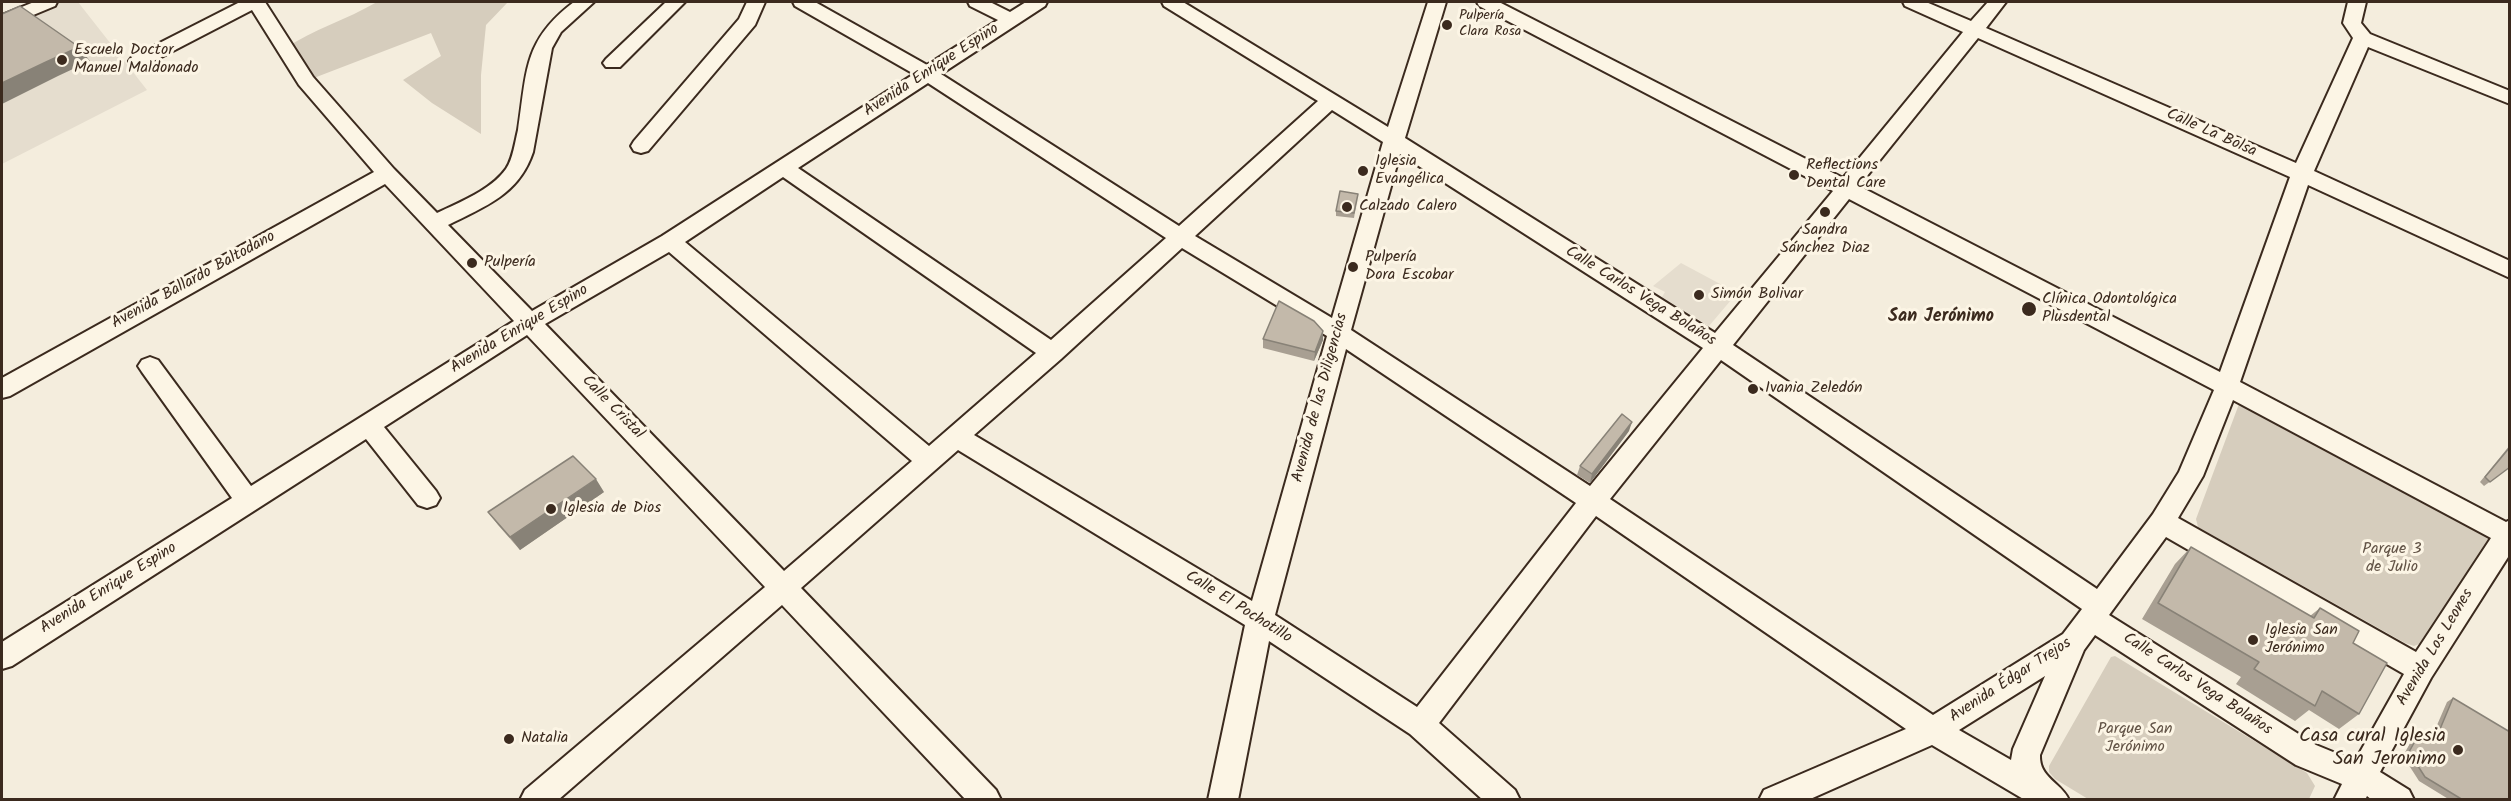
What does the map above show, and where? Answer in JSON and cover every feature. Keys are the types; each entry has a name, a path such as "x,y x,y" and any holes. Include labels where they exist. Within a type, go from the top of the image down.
{"street":[{"path":"2,22 48,2"},
{"path":"139,61 254,2"},
{"name":"Calle Cristal","path":"254,2 306,81 387,174 986,800"},
{"path":"434,223 490,192 514,175 523,149 542,48 556,25 585,2"},
{"path":"613,63 676,2"},
{"path":"641,146 748,21 756,2"},
{"path":"812,7 843,2"},
{"path":"977,2 1012,20"},
{"name":"Avenida Enrique Espino","path":"2,657 529,322 670,241 1038,2"},
{"name":"Calle Carlos Vega Bolaños","path":"1171,2 1331,100 1719,347 2096,612 2322,763 2355,788 2399,800"},
{"name":"Avenida de las Diligencias","path":"1223,800 1260,620 1394,140 1437,2"},
{"path":"1486,2 2509,534"},
{"name":"Calle La Bolsa","path":"1912,2 2302,174 2510,270"},
{"path":"1420,725 1593,501 1997,2"},
{"path":"2356,2 2352,22 2362,38 2510,98"},
{"path":"812,7 928,74 1181,237 1339,333 1593,501 1933,731 2050,797"},
{"name":"Avenida Édgar Trejos","path":"1774,800 1933,731 2073,643 2162,522 2190,476 2227,386 2302,174 2362,38"},
{"path":"535,800 785,588 1053,353 1331,100"},
{"path":"784,168 1053,353"},
{"name":"Avenida Ballardo Baltodano","path":"2,389 387,174"},
{"path":"670,241 929,461"},
{"path":"150,366 248,501"},
{"path":"368,424 427,498"},
{"name":"Calle El Pochotillo","path":"957,437 1260,620 1420,725 1505,800"},
{"path":"2162,522 2421,669"},
{"name":"Avenida Los Leones","path":"2355,788 2421,669 2509,534"},
{"path":"2050,797 2032,780 2024,761 2027,749 2073,643"},
{"path":"1973,753 1999,760 2011,759 2027,749"}],"shaded area":[{"name":"Escuela Doctor Manuel Maldonado","path":"61,2 78,2 147,90 2,164 2,29"},
{"name":"Simón Bolivar","path":"1681,263 1737,293 1709,326 1662,297 1665,292 1653,286"}],"green space":[{"path":"377,2 508,2 486,25 481,75 481,134 432,103 403,80 441,56 431,33 306,81 284,49"},
{"name":"Parque 3 de Julio","path":"2239,404 2487,537 2491,542 2419,644 2414,646 2405,643 2198,527 2196,519"},
{"name":"Parque San Jerónimo","path":"2115,656 2307,773 2315,786 2309,799 2088,799 2055,779 2049,772 2049,766 2111,657"}],"building":[{"path":"20,6 79,47 2,83 2,14"},
{"name":"Calzado Calero","path":"1340,191 1358,194 1354,213 1336,211"},
{"path":"1279,301 1314,321 1323,331 1315,352 1263,339"},
{"path":"1622,414 1632,422 1592,474 1580,466"},
{"path":"2510,447 2510,467 2490,482 2485,477"},
{"path":"573,456 596,479 510,537 488,512"},
{"name":"Iglesia San Jerónimo","path":"2191,547 2314,618 2320,608 2359,631 2353,643 2387,663 2359,714 2322,691 2315,706 2254,669 2259,662 2158,603"},
{"name":"Casa cural Iglesia San Jeronimo","path":"2453,698 2510,732 2510,800 2463,800 2425,777 2409,752 2420,732 2435,741"}],"place":[{"name":"Pulpería Clara Rosa","path":"1447,25"},
{"name":"Escuela Doctor Manuel Maldonado","path":"62,60"},
{"name":"Iglesia Evangélica","path":"1363,171"},
{"name":"Reflections Dental Care","path":"1794,175"},
{"name":"Calzado Calero","path":"1347,207"},
{"name":"Sandra Sánchez Diaz","path":"1825,212"},
{"name":"Pulpería","path":"472,263"},
{"name":"Pulpería Dora Escobar","path":"1353,267"},
{"name":"Simón Bolivar","path":"1699,295"},
{"name":"Clínica Odontológica Plusdental","path":"2029,309"},
{"name":"Ivania Zeledón","path":"1753,389"},
{"name":"Iglesia de Dios","path":"551,509"},
{"name":"Iglesia San Jerónimo","path":"2253,640"},
{"name":"Natalia","path":"509,739"},
{"name":"Casa cural Iglesia San Jeronimo","path":"2458,750"}],"district":[{"name":"San Jerónimo","path":"1941,318"}]}
